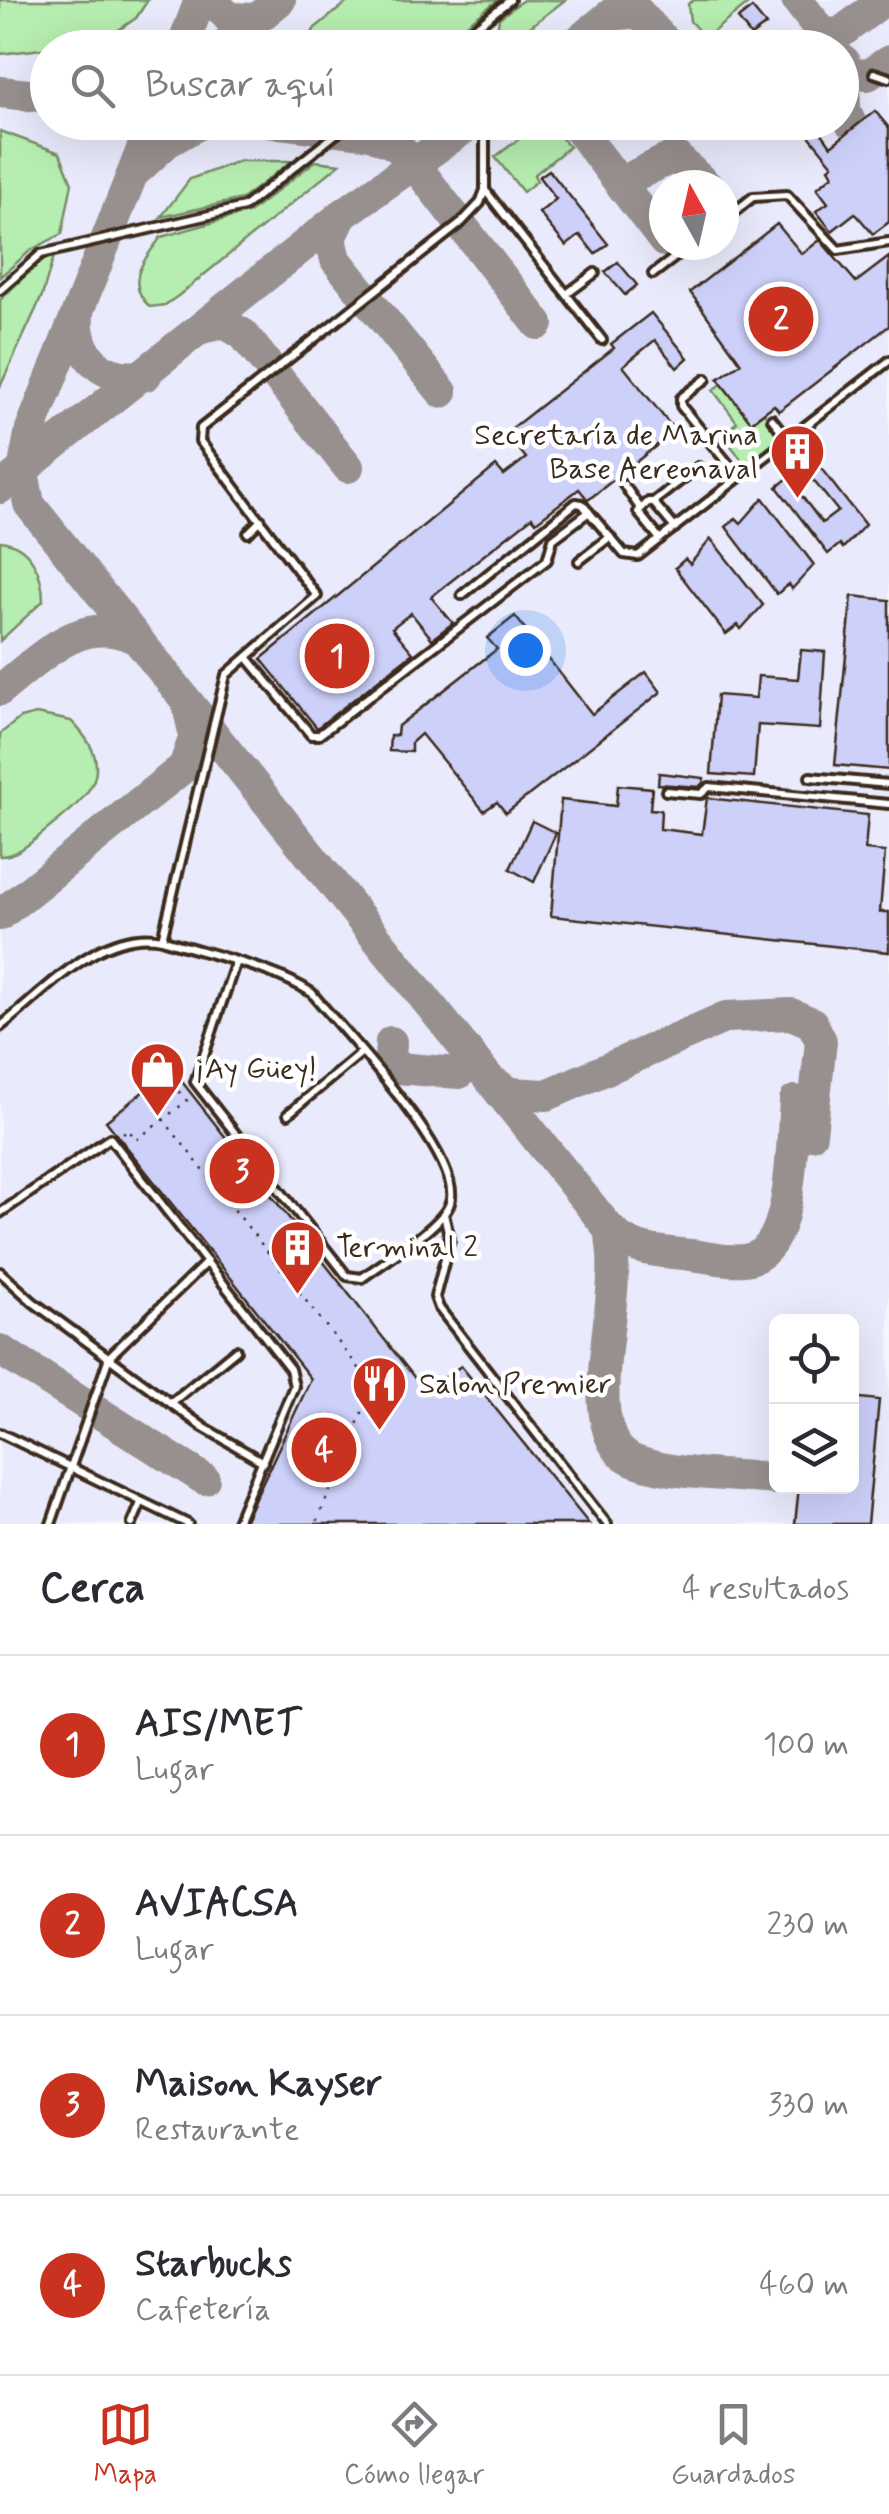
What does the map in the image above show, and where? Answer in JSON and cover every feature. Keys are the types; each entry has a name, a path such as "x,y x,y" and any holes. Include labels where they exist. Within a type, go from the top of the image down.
{"lane":[{"path":"474,29 510,0"},
{"path":"874,73 889,78"},
{"path":"0,290 41,254 244,208 329,140"},
{"path":"162,939 222,684 247,656 317,596 200,442 201,428 460,224 480,203 485,190 484,140"},
{"path":"485,190 602,340"},
{"path":"739,209 761,194 787,196 838,250 889,242"},
{"path":"653,274 671,260"},
{"path":"568,293 595,273"},
{"path":"462,595 576,503 631,557 660,539 889,361"},
{"path":"706,378 680,398 681,406 739,477"},
{"path":"772,419 788,438"},
{"path":"640,508 698,466"},
{"path":"624,485 640,508 640,515 660,539"},
{"path":"653,502 674,528"},
{"path":"247,656 311,735 320,735 547,560 553,539 589,512"},
{"path":"248,534 261,520"},
{"path":"580,561 610,537"},
{"path":"810,778 889,784"},
{"path":"666,791 701,794 709,787 889,804"},
{"path":"0,1027 101,949 128,938 162,939 312,993 438,1148 451,1192 444,1214 450,1240 434,1297 439,1308 607,1524"},
{"path":"235,964 195,1082 347,1276 362,1278 444,1214"},
{"path":"288,1114 361,1053"},
{"path":"0,1213 110,1138 208,1261 294,1376 294,1386 236,1524"},
{"path":"52,1524 109,1357 208,1261"},
{"path":"0,1272 171,1403 263,1462"},
{"path":"171,1403 236,1350"},
{"path":"0,1433 188,1524"},
{"path":"132,1524 141,1504"}],"path":[{"path":"123,1133 128,1129 136,1140 187,1101 167,1078"},
{"path":"163,1119 372,1386 316,1524"}],"shaded area":[{"path":"0,0 889,0 889,1524 0,1524"}],"green space":[{"path":"0,0 148,0 136,18 118,30 30,30 30,50 0,54"},
{"path":"350,0 498,0 459,30 315,28"},
{"path":"523,0 565,0 526,30 497,30 499,18"},
{"path":"694,0 753,0 715,30 698,30 690,21 688,4"},
{"path":"0,131 60,153 72,183 62,234 31,250 0,277"},
{"path":"518,140 563,140 569,147 534,175 537,181 523,192 495,157"},
{"path":"239,161 292,161 242,199 161,217 190,179"},
{"path":"315,161 340,164 165,305 150,307 142,298 137,281 139,272 161,237 250,212"},
{"path":"54,256 42,296 0,387 0,300 40,261"},
{"path":"722,384 751,422 764,413 778,431 780,442 755,461 744,463 723,435 737,422 713,390"},
{"path":"0,541 19,548 33,562 43,601 0,641"},
{"path":"36,714 71,721 86,738 94,753 94,781 76,805 37,838 0,856 0,734 20,718"}],"building":[{"path":"752,8 766,25 759,30 746,30 738,19"},
{"path":"875,111 889,128 889,222 873,234 855,213 832,231 816,211 828,203 817,188 833,175 829,168 833,165 813,140 827,140 831,146 839,140 859,140 859,124"},
{"path":"549,170 608,244 595,254 580,235 566,246 539,213 556,199 539,177"},
{"path":"777,224 802,254 820,240 856,282 889,257 889,326 779,411 774,405 751,422 718,379 741,363 690,292 731,260 739,260 739,254"},
{"path":"618,262 637,285 625,295 605,272"},
{"path":"651,313 688,358 677,368 655,340 623,366 675,431 588,500 579,489 536,522 532,517 431,597 453,623 432,639 411,613 392,628 413,653 317,728 261,659 496,466 504,475 526,458 506,433 614,348 611,344"},
{"name":"Secretaría de Marina Base Aereonaval","path":"813,458 865,525 843,548 840,544 828,554 777,487 788,478 792,483","holes":["813,480 838,511 822,523 798,491"]},
{"path":"763,498 814,565 792,589 789,584 777,594 726,527 736,518 741,523"},
{"path":"711,539 763,605 741,629 738,625 726,634 675,568 685,559 690,564"},
{"path":"852,596 889,600 889,770 835,765"},
{"path":"515,616 592,714 646,672 661,692 506,813 497,802 484,811 421,734 411,743 411,752 389,751 390,736 397,735 398,726 497,649 487,638"},
{"path":"801,650 825,652 820,729 758,725 754,777 711,774 717,695 756,698 758,676 798,679"},
{"path":"659,773 704,778 699,787 658,784"},
{"path":"618,785 652,788 650,809 661,810 660,829 702,834 707,798 868,815 865,850 885,852 880,912 889,912 889,952 551,916 561,800 616,806"},
{"path":"532,821 556,833 534,882 510,869"},
{"name":"Terminal 2","path":"172,1069 425,1391 461,1366 589,1524 243,1524 311,1379 106,1121"},
{"path":"859,1398 879,1400 867,1524 795,1524 798,1494 859,1494"}],"taxiway":[{"path":"189,30 200,0"},
{"path":"212,0 229,18 256,19"},
{"path":"243,30 280,0"},
{"path":"797,0 820,30"},
{"path":"844,30 884,0"},
{"path":"592,30 625,3"},
{"path":"611,15 638,12 654,30"},
{"path":"859,74 868,75 889,61"},
{"path":"0,92 30,95"},
{"path":"146,140 31,429 23,471 29,504 607,1226 613,1252 613,1284 603,1392 606,1423 617,1448 638,1462 671,1470 769,1479"},
{"path":"138,169 170,140"},
{"path":"385,140 396,145 414,164 538,324"},
{"path":"0,488 342,215 448,140"},
{"path":"587,140 649,221"},
{"path":"636,175 675,156 690,170"},
{"path":"342,215 331,238 336,260 442,392"},
{"path":"78,314 82,343 95,364 118,375 146,375"},
{"path":"202,328 224,323 243,334 348,467"},
{"path":"0,690 46,653 79,635 115,631 134,638"},
{"path":"0,915 184,767 195,736 188,706"},
{"path":"495,1083 511,1093 547,1095 726,1017 791,1014 812,1023 821,1041 811,1134"},
{"path":"391,1042 390,1059 397,1068 459,1073"},
{"path":"607,1226 625,1241 645,1249 730,1260 753,1258 767,1249 784,1212 795,1101"},
{"path":"0,1350 204,1479"}],"place":[{"name":"AVIACSA","path":"781,319"},
{"name":"Secretaría de Marina Base Aereonaval","path":"797,501"},
{"name":"AIS/MET","path":"337,656"},
{"name":"¡Ay Güey!","path":"157,1118"},
{"name":"Maison Kayser","path":"242,1171"},
{"name":"Terminal 2","path":"297,1296"},
{"name":"Salon Premier","path":"380,1433"},
{"name":"Starbucks","path":"324,1450"}]}
